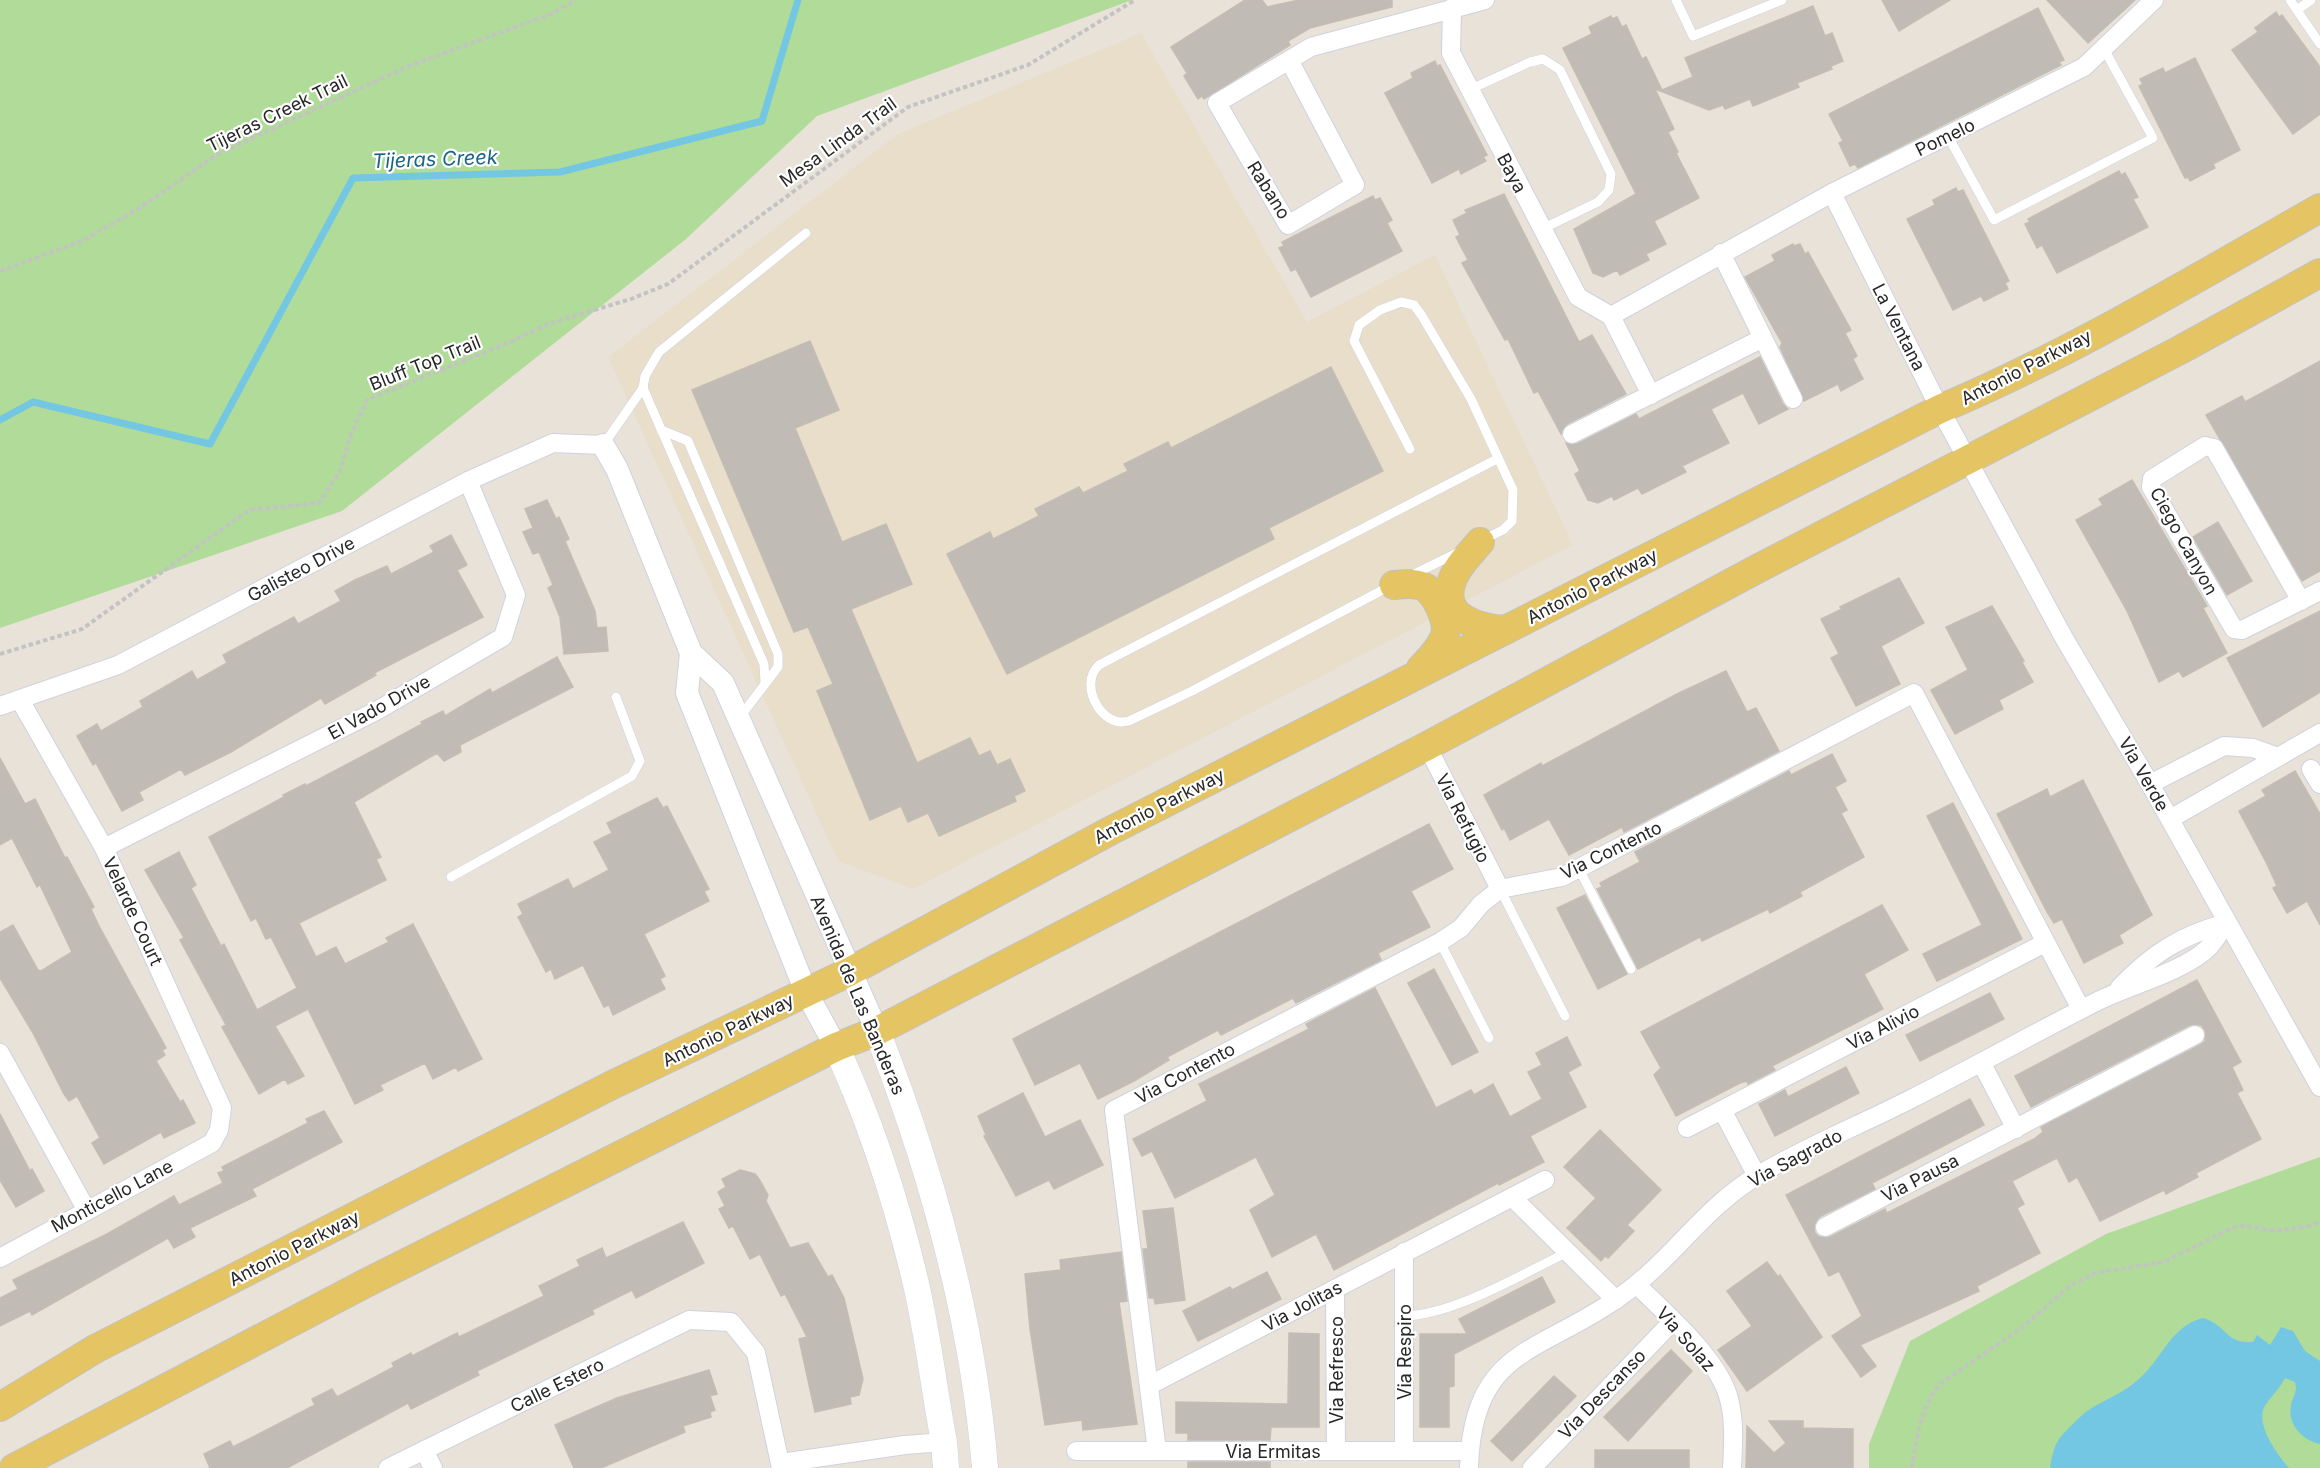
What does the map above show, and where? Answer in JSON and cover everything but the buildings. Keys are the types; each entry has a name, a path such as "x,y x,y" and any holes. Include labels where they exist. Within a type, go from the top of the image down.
{"main road":[{"name":"Antonio Parkway","path":"0,1407 95,1349 612,1085 849,972 1110,831 1940,409 1983,391 2110,325 2320,208"},
{"path":"14,1468 387,1272 836,1047 877,1030 1427,746 1757,569 2180,350 2320,273"},
{"path":"1480,542 1459,568 1451,583 1449,597 1459,616 1466,622 1482,628 1505,630"},
{"path":"1394,585 1412,584 1425,587 1447,626 1444,638 1434,656 1412,677"},
{"name":"Avenida de Las Banderas","path":"877,1030 914,1134 954,1274 982,1427 985,1468"},
{"name":"Avenida de Las Banderas","path":"836,1047 858,1094 876,1146 916,1284 944,1442 946,1468"}],"street":[{"name":"Rabano","path":"1289,60 1355,185 1288,225 1217,103 1289,60 1311,47 1485,0"},
{"name":"Pomelo","path":"1611,316 1832,193 2084,67 2154,0"},
{"name":"Baya","path":"1452,8 1451,53 1468,90 1578,297 1611,316"},
{"name":"La Ventana","path":"1832,193 1968,461"},
{"path":"1721,253 1793,399"},
{"path":"1611,316 1651,394"},
{"path":"1572,434 1763,338"},
{"name":"Galisteo Drive","path":"0,706 118,665 468,481 553,443 603,445"},
{"name":"Avenida de Las Banderas","path":"603,445 617,469 691,653 723,683 849,972 877,1030"},
{"name":"Ciego Canyon","path":"2301,601 2214,448 2205,447 2152,478 2151,487 2234,629 2242,630 2301,601 2320,591"},
{"name":"Via Verde","path":"1968,461 2064,638 2170,819 2226,923 2320,1087"},
{"name":"El Vado Drive","path":"104,848 378,710 503,637 516,596 468,481"},
{"name":"Avenida de Las Banderas","path":"691,653 687,693 806,992 836,1047"},
{"name":"Via Contento","path":"1150,1385 1114,1110 1440,942 1461,928 1481,904 1500,889 1562,877 1579,869 1914,693 2081,1009"},
{"name":"Velarde Court","path":"20,700 104,848 222,1108 219,1130"},
{"path":"2170,819 2320,733"},
{"name":"Via Refugio","path":"1427,746 1500,889"},
{"path":"2150,784 2224,746 2253,748 2278,757"},
{"name":"Via Sagrado","path":"1469,1459 1472,1425 1478,1406 1499,1372 1513,1359 1616,1300 1637,1285 1726,1199 1757,1176 1982,1064 2117,991 2145,961 2159,951 2195,932 2226,923"},
{"name":"Via Alivio","path":"1687,1128 2045,943"},
{"name":"Via Pausa","path":"1825,1227 2195,1035"},
{"path":"0,1053 86,1209"},
{"path":"1982,1064 2016,1129"},
{"path":"1722,1110 1757,1176"},
{"name":"Monticello Lane","path":"0,1258 86,1209 212,1143 219,1130"},
{"name":"Via Jolitas","path":"1150,1385 1545,1180"},
{"path":"1512,1197 1616,1300"},
{"name":"Via Respiro","path":"1404,1252 1404,1451"},
{"name":"Via Solaz","path":"1637,1285 1707,1360 1729,1397 1733,1421 1732,1468"},
{"name":"Via Refresco","path":"1335,1289 1336,1451"},
{"name":"Calle Estero","path":"388,1468 689,1320 731,1322 756,1353 781,1466"},
{"name":"Via Descanso","path":"1532,1468 1673,1322"},
{"path":"1150,1385 1157,1451"},
{"path":"781,1466 944,1442"},
{"path":"424,1450 433,1468"},
{"name":"Via Ermitas","path":"1076,1451 1404,1451 1469,1459"}],"lane":[{"path":"1676,0 1693,36 1782,0"},
{"path":"2290,0 2320,44"},
{"path":"2297,10 2311,0"},
{"path":"1948,136 1994,220 2153,138 2104,49"},
{"path":"1468,90 1530,62 1544,59 1560,70 1611,174 1609,190 1598,202 1542,229"},
{"path":"603,445 643,388 645,376 659,352 806,232"},
{"path":"1410,449 1354,341 1359,325 1380,310 1401,302 1414,305 1422,316 1471,399 1513,490 1512,521 1503,530 1192,692 1129,721 1121,723 1109,719 1098,708 1090,682 1092,672 1099,665 1497,459"},
{"path":"643,388 764,664 765,682"},
{"path":"662,430 688,441 778,654 778,667 739,718"},
{"path":"452,877 632,776 640,761 616,697"},
{"path":"1579,869 1631,969"},
{"path":"1500,889 1565,1016"},
{"path":"1440,942 1489,1038"},
{"path":"1404,1316 1424,1316 1457,1304 1569,1252"}],"path":[{"name":"Tijeras Creek Trail","path":"0,271 82,242 141,207 218,154 409,66 551,14 576,0"},
{"name":"Mesa Linda Trail","path":"668,284 908,107 1028,65 1135,0"},
{"name":"Bluff Top Trail","path":"0,654 82,629 249,510 319,503 340,471 350,437 367,400 510,342 548,324 631,299 668,284"},
{"path":"1911,1468 1923,1410 1941,1383 2020,1329 2081,1279 2107,1270 2164,1263 2234,1227 2247,1226 2274,1230 2311,1226 2320,1221"}],"shaded area":[{"path":"1141,33 1307,322 1435,255 1573,545 913,889 838,861 608,357 898,134"}],"green space":[{"path":"0,0 1132,0 817,116 686,239 342,511 0,628"},
{"path":"2320,1157 2320,1468 1869,1468 1869,1444 1910,1341 2106,1234"}],"water":[{"path":"2203,1318 2217,1325 2231,1337 2244,1342 2253,1342 2257,1335 2270,1345 2281,1327 2293,1331 2305,1351 2320,1361 2320,1444 2307,1439 2294,1425 2290,1412 2296,1385 2295,1382 2285,1378 2266,1404 2262,1420 2268,1438 2289,1468 2050,1468 2057,1442 2076,1421 2090,1409 2135,1382 2149,1369 2175,1335 2192,1322"}],"waterway":[{"name":"Tijeras Creek","path":"0,420 33,402 210,444 353,178 560,172 762,121 798,0"}]}
